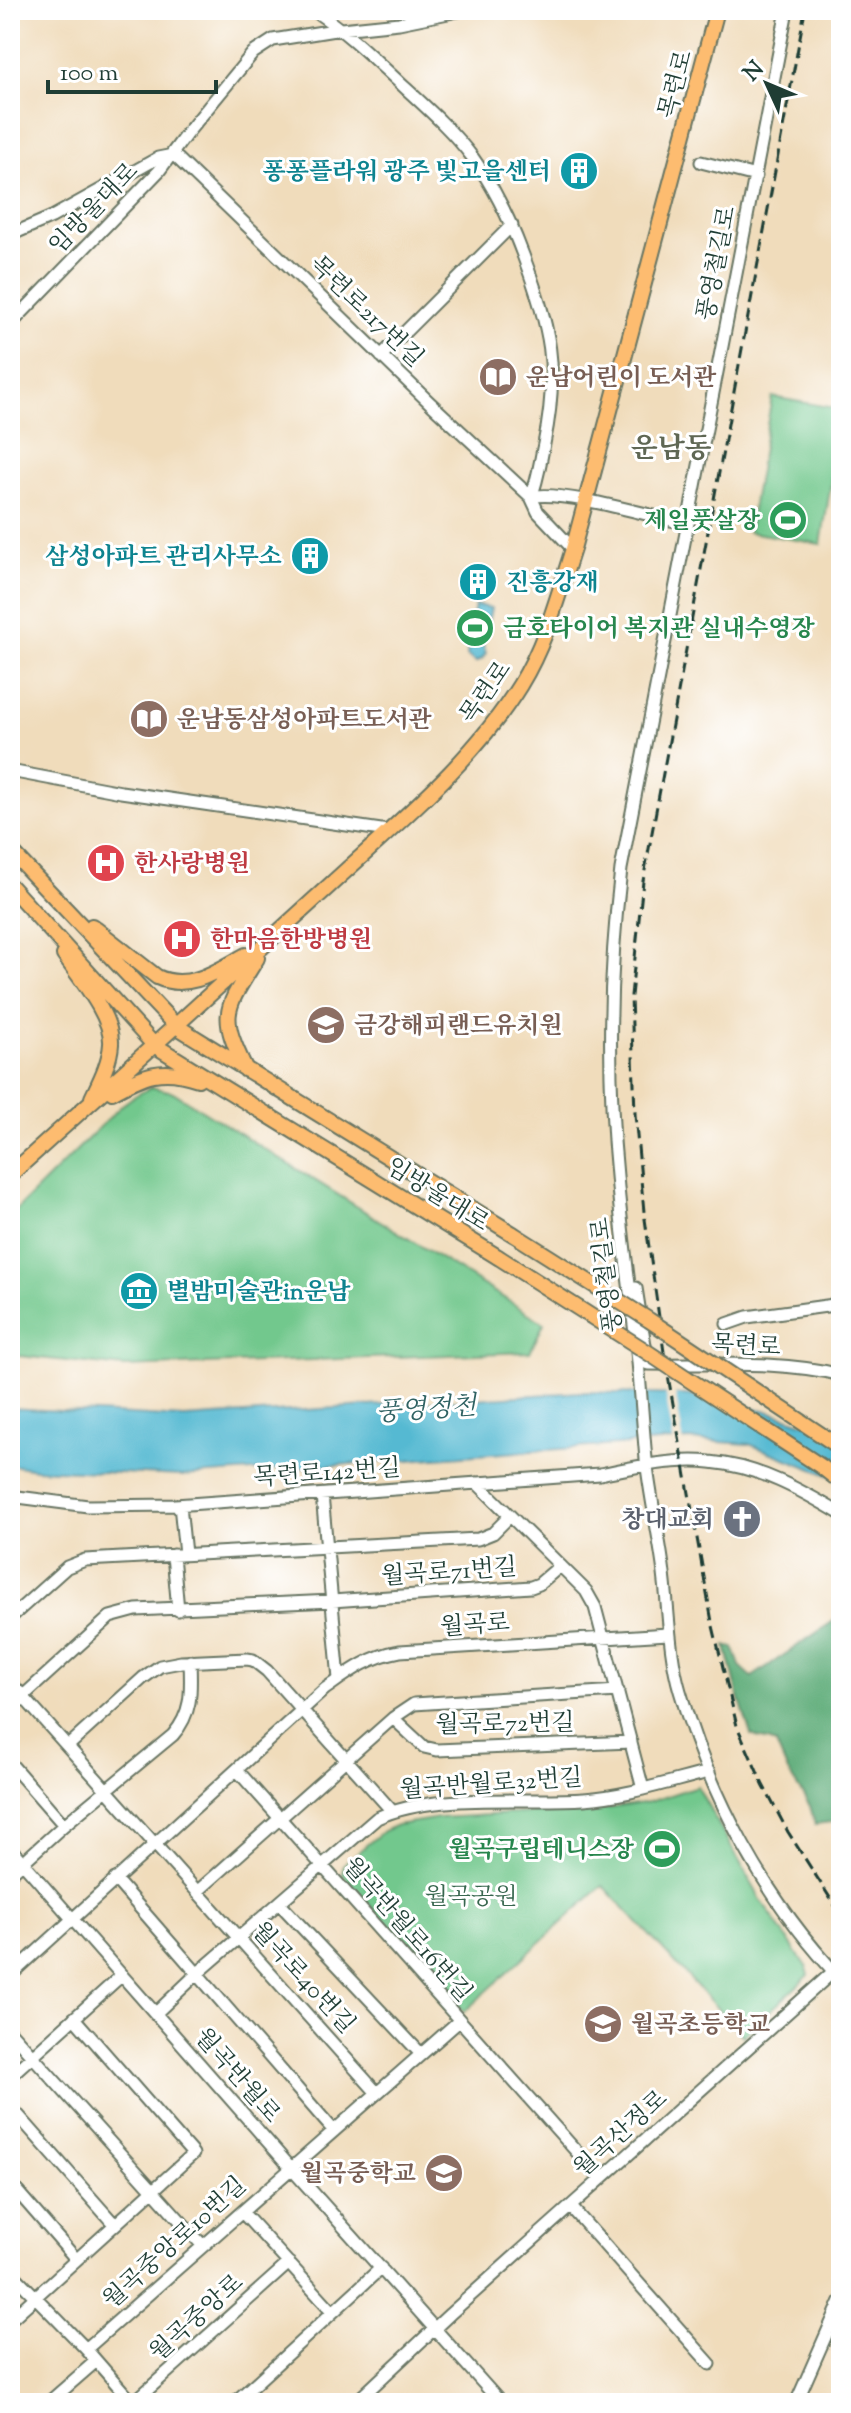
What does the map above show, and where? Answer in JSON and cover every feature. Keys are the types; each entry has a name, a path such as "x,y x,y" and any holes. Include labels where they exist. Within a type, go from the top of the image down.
{"main road":[{"name":"목련로","path":"10,1175 388,831 459,763 506,706 536,656 573,549 717,10"},
{"name":"임방울대로","path":"10,850 176,1026 649,1320 841,1448"},
{"name":"임방울대로","path":"10,886 154,1045 498,1257 841,1482"},
{"path":"90,1103 110,1054 109,1027 38,915 57,899 167,982 193,981 266,943"},
{"path":"247,1070 229,1031 229,1011 234,996 266,943"},
{"path":"90,1103 140,1077 163,1071 186,1075 226,1089"}],"street":[{"path":"313,10 341,29 455,136 482,171 512,225 543,312 552,363 549,419 531,497"},
{"name":"임방울대로","path":"10,325 127,206 173,154 253,53 273,40 399,23 463,10"},
{"name":"풍영철길로","path":"787,10 621,869 615,924 611,1074 616,1176 628,1279 637,1289 647,1463 663,1569 668,1634 679,1690 709,1772 737,1831 772,1891 815,1952 838,1975"},
{"path":"10,235 52,217 158,158 173,154"},
{"name":"목련로217번길","path":"173,154 531,497 538,512 573,549"},
{"path":"701,162 756,176"},
{"path":"381,356 512,225"},
{"path":"531,497 539,495 584,501 688,524"},
{"path":"10,771 121,792 388,831"},
{"path":"727,1324 747,1317 841,1304"},
{"name":"목련로","path":"643,1361 746,1365 841,1375"},
{"name":"목련로142번길","path":"10,1496 88,1506 180,1505 600,1474 647,1463 707,1461 732,1465 780,1481 841,1514"},
{"name":"월곡로71번길","path":"477,1483 586,1591 595,1607 603,1638"},
{"path":"322,1495 339,1679"},
{"path":"178,1610 184,1554 180,1505"},
{"name":"월곡로71번길","path":"10,1618 67,1567 85,1560 478,1539 493,1533 510,1516"},
{"name":"월곡로71번길","path":"10,1708 110,1617 136,1610 178,1610 531,1587 560,1566"},
{"name":"월곡로","path":"10,1976 303,1710 360,1664 382,1654 400,1651 668,1634"},
{"path":"603,1638 643,1789"},
{"path":"68,1746 160,1666 190,1661 253,1660 303,1710 392,1811"},
{"path":"10,1874 180,1727 192,1696 190,1661"},
{"name":"월곡로40번길","path":"10,1682 377,2093"},
{"name":"월곡로72번길","path":"347,1760 393,1718 414,1704 618,1691"},
{"name":"월곡로72번길","path":"393,1718 424,1747 437,1750 631,1742"},
{"path":"198,1891 347,1760"},
{"path":"10,1763 64,1825"},
{"name":"월곡반월로16번길","path":"237,1770 459,2021 291,2168"},
{"name":"월곡반월로32번길","path":"156,2013 377,1818 392,1811 474,1801 587,1799 709,1772"},
{"name":"월곡반월로","path":"10,1848 435,2328"},
{"path":"115,1879 334,2131"},
{"path":"279,1903 421,2054"},
{"path":"10,2076 122,1975"},
{"name":"월곡산정로","path":"355,2403 601,2179 838,1975"},
{"path":"10,2320 193,2154 74,2018"},
{"path":"459,2021 601,2179"},
{"path":"10,2031 203,2246"},
{"path":"10,2106 114,2224"},
{"name":"월곡중앙로10번길","path":"86,2349 291,2168"},
{"path":"10,2183 76,2259"},
{"path":"571,2207 710,2364"},
{"path":"242,2212 333,2312"},
{"name":"월곡중앙로","path":"10,2271 86,2349 133,2403 289,2263"},
{"path":"234,2403 381,2268"},
{"path":"796,2403 841,2301"},
{"path":"435,2328 501,2403"},
{"path":"48,2403 95,2362"}],"green space":[{"path":"772,397 841,409 821,544 748,532"},
{"path":"151,1087 173,1092 544,1323 530,1352 125,1367 10,1355 10,1216 122,1105"},
{"path":"841,1616 841,1821 815,1824 810,1806 788,1772 776,1744 751,1735 726,1646 734,1648 740,1666 752,1677"},
{"name":"월곡공원","path":"697,1786 761,1900 809,1975 743,2036 603,1885 464,2012 342,1874 344,1864 383,1831 397,1825 439,1818 612,1808 649,1802"}],"water":[{"name":"금호타이어 복지관 실내수영장","path":"475,605 491,608 483,646 486,653 476,662 467,656 469,635 462,633 465,622 472,623"},
{"name":"풍영정천","path":"580,1392 686,1395 764,1410 841,1434 841,1480 749,1444 688,1440 182,1476 10,1465 10,1408 184,1418"}],"pier":[{"path":"665,1390 675,1391 684,1445 674,1445"}],"railway":[{"path":"805,10 643,881 631,996 635,1114 644,1212 665,1359 712,1622 737,1726 788,1832 841,1915"}],"place":[{"name":"퐁퐁플라워 광주 빛고을센터","path":"579,171"},
{"name":"운남어린이 도서관","path":"498,377"},
{"name":"제일풋살장","path":"788,520"},
{"name":"삼성아파트 관리사무소","path":"310,556"},
{"name":"진흥강재","path":"478,582"},
{"name":"금호타이어 복지관 실내수영장","path":"475,628"},
{"name":"운남동삼성아파트도서관","path":"149,719"},
{"name":"한사랑병원","path":"106,863"},
{"name":"한마음한방병원","path":"182,939"},
{"name":"금강해피랜드유치원","path":"326,1025"},
{"name":"별밤미술관in운남","path":"139,1291"},
{"name":"창대교회","path":"742,1519"},
{"name":"월곡구립테니스장","path":"662,1849"},
{"name":"월곡초등학교","path":"603,2024"},
{"name":"월곡중학교","path":"444,2173"}],"district":[{"name":"운남동","path":"671,447"}]}
